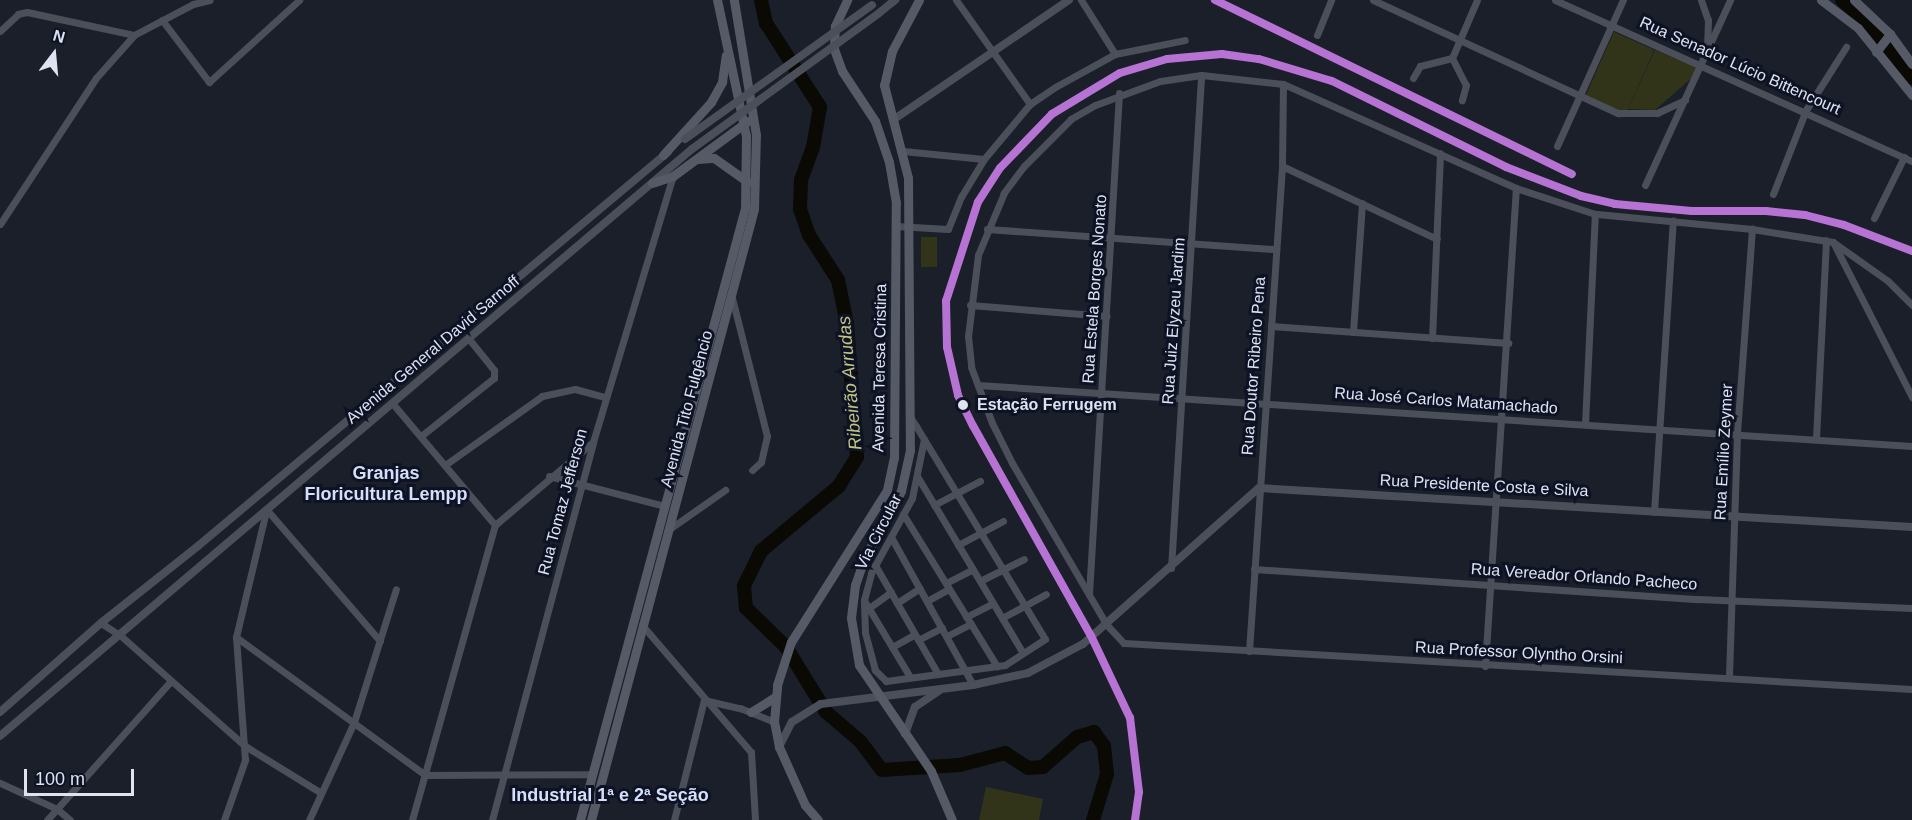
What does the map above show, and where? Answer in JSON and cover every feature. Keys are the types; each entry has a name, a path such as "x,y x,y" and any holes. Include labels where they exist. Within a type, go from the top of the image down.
{"main road":[{"path":"663,155 711,102 722,82 727,50 717,0"},
{"name":"Avenida Tito Fulgêncio","path":"580,820 592,774 668,531 754,209 754,116 734,0"},
{"name":"Avenida Teresa Cristina","path":"818,820 805,805 779,747 774,722 777,685 791,642 869,520 889,480 895,414 896,226 889,162 875,121 842,71 834,49 835,26 847,0"},
{"name":"Avenida Teresa Cristina","path":"919,0 887,66 884,85 903,151 909,226 909,450 901,491 864,559 855,585 851,618 860,665 876,695 918,751 942,791 952,820"},
{"path":"1821,0 1858,28 1912,95"},
{"path":"1854,0 1912,64"},
{"path":"1877,49 1888,36"},
{"name":"Avenida Tito Fulgêncio","path":"591,820 665,506 740,234 748,182 744,124 727,50"},
{"path":"652,183 673,176 754,116"},
{"path":"695,160 714,158 728,164 748,182"},
{"path":"751,712 775,696"}],"street":[{"path":"0,224 96,78 134,35 162,20 210,0"},
{"path":"162,20 209,81 299,0"},
{"name":"Avenida General David Sarnoff","path":"0,736 218,555 692,149 895,0"},
{"path":"956,0 1030,104"},
{"path":"893,120 991,51 1069,0"},
{"path":"1081,0 1115,54"},
{"path":"1317,35 1331,0"},
{"path":"1373,0 1579,98 1634,115 1656,113 1685,100"},
{"path":"1452,58 1477,0"},
{"name":"Rua Senador Lúcio Bittencourt","path":"1555,0 1701,67 1806,110 1912,160"},
{"path":"1557,146 1623,0"},
{"path":"1701,0 1708,20 1706,54"},
{"path":"1645,184 1730,0"},
{"name":"Avenida General David Sarnoff","path":"0,712 101,623 201,544 663,155 875,3"},
{"path":"0,31 18,15 37,13 134,35"},
{"path":"896,226 948,229 961,197 984,159 1030,104 1115,54 1185,40"},
{"path":"1773,194 1806,110 1846,47"},
{"path":"1413,78 1420,66 1452,58"},
{"path":"1452,58 1466,86 1462,100"},
{"path":"1103,626 1089,594 1012,463 978,385 968,336 970,305 987,229 1005,193 1046,141 1071,119 1119,93 1160,81 1201,75 1283,84 1516,188 1595,214 1752,229 1829,241 1888,281 1912,305"},
{"name":"Rua Juiz Elyzeu Jardim","path":"1171,568 1193,243 1201,75"},
{"name":"Rua Doutor Ribeiro Pena","path":"1249,651 1282,166 1283,84"},
{"name":"Rua Estela Borges Nonato","path":"1089,594 1113,238 1119,93"},
{"path":"903,151 984,159"},
{"path":"1432,338 1440,153"},
{"path":"1874,218 1904,157"},
{"path":"1282,166 1437,239"},
{"name":"Rua Tomaz Jefferson","path":"492,820 592,442 673,176"},
{"path":"663,179 668,194"},
{"path":"1485,666 1508,343 1516,188"},
{"path":"1353,332 1362,203"},
{"path":"1585,424 1595,214"},
{"path":"1654,512 1673,221"},
{"path":"987,229 1276,249"},
{"name":"Rua Emílio Zeymer","path":"1729,676 1737,433 1752,229"},
{"path":"1829,241 1912,397"},
{"path":"1816,438 1829,241"},
{"path":"732,298 767,436 764,456 752,470"},
{"path":"970,305 1107,316"},
{"path":"1271,326 1508,343"},
{"path":"421,436 494,378 494,370 470,339"},
{"name":"Rua José Carlos Matamachado","path":"978,385 1912,446"},
{"path":"445,465 542,396 575,389 605,398"},
{"path":"393,404 495,525"},
{"path":"909,415 1025,605"},
{"name":"Via Circular","path":"924,439 917,476 903,514 875,565 864,600 865,632 875,670 886,681 996,666 1045,639 1025,605"},
{"path":"412,820 495,525 549,476 592,442"},
{"path":"549,476 665,506"},
{"path":"917,476 1023,653"},
{"path":"934,505 980,481"},
{"path":"704,700 751,712 774,722 793,720 821,704 876,695 973,685 1028,673 1083,644 1259,488"},
{"name":"Rua Presidente Costa e Silva","path":"1259,488 1912,527"},
{"path":"668,531 725,490"},
{"path":"224,820 243,771 245,746 236,636 267,511"},
{"path":"267,511 380,641"},
{"path":"903,514 996,666"},
{"path":"958,545 980,531 1003,521"},
{"path":"891,537 967,670 973,685"},
{"path":"201,544 218,555"},
{"path":"201,544 209,562"},
{"path":"980,581 1024,559"},
{"path":"875,565 938,674"},
{"path":"927,601 973,569"},
{"name":"Rua Vereador Orlando Pacheco","path":"1254,569 1698,599 1733,597 1912,608"},
{"path":"897,603 920,588"},
{"path":"309,820 354,722 396,589"},
{"path":"869,608 891,592"},
{"path":"1002,618 1046,594"},
{"path":"864,600 910,677"},
{"path":"966,617 993,603"},
{"path":"101,623 121,636 170,682 245,746 321,793"},
{"path":"638,624 751,752 755,820"},
{"path":"947,636 971,624"},
{"name":"Rua Professor Olyntho Orsini","path":"1103,626 1124,643 1485,666 1729,676 1912,689"},
{"path":"892,647 942,628"},
{"path":"236,636 425,775 592,774"},
{"path":"47,820 170,682"},
{"path":"905,734 915,707 946,687"},
{"path":"674,820 704,700"},
{"path":"779,747 793,720"},
{"path":"0,783 57,809 70,820"}],"green space":[{"path":"1614,32 1654,50 1625,115 1585,97"},
{"path":"1655,50 1697,68 1694,76 1655,110 1628,109"},
{"path":"921,237 937,237 937,267 921,267"},
{"path":"986,787 1043,799 1039,820 979,820"}],"waterway":[{"name":"Ribeirão Arrudas","path":"761,0 766,23 820,107 813,147 801,180 800,209 809,235 838,280 847,324 857,457 839,486 761,551 744,586 746,608 786,647 826,712 860,741 882,770 960,765 1005,753 1028,768 1043,767 1077,737 1094,732 1104,746 1107,774 1093,820"},
{"name":"Ribeirão Arrudas","path":"1842,0 1874,30 1912,78"}],"transit line":[{"path":"1215,0 1572,174"},
{"path":"1135,820 1139,792 1130,718 1091,636 973,426 958,395 947,347 946,301 978,202 1000,168 1052,114 1120,73 1167,59 1222,54 1259,59 1332,81 1506,167 1581,196 1615,204 1692,211 1766,211 1805,215 1844,225 1912,251"}],"place":[{"name":"Estação Ferrugem","path":"963,405"}],"district":[{"name":"Granjas Floricultura Lempp","path":"386,484"},
{"name":"Industrial 1ª e 2ª Seção","path":"610,795"}]}
